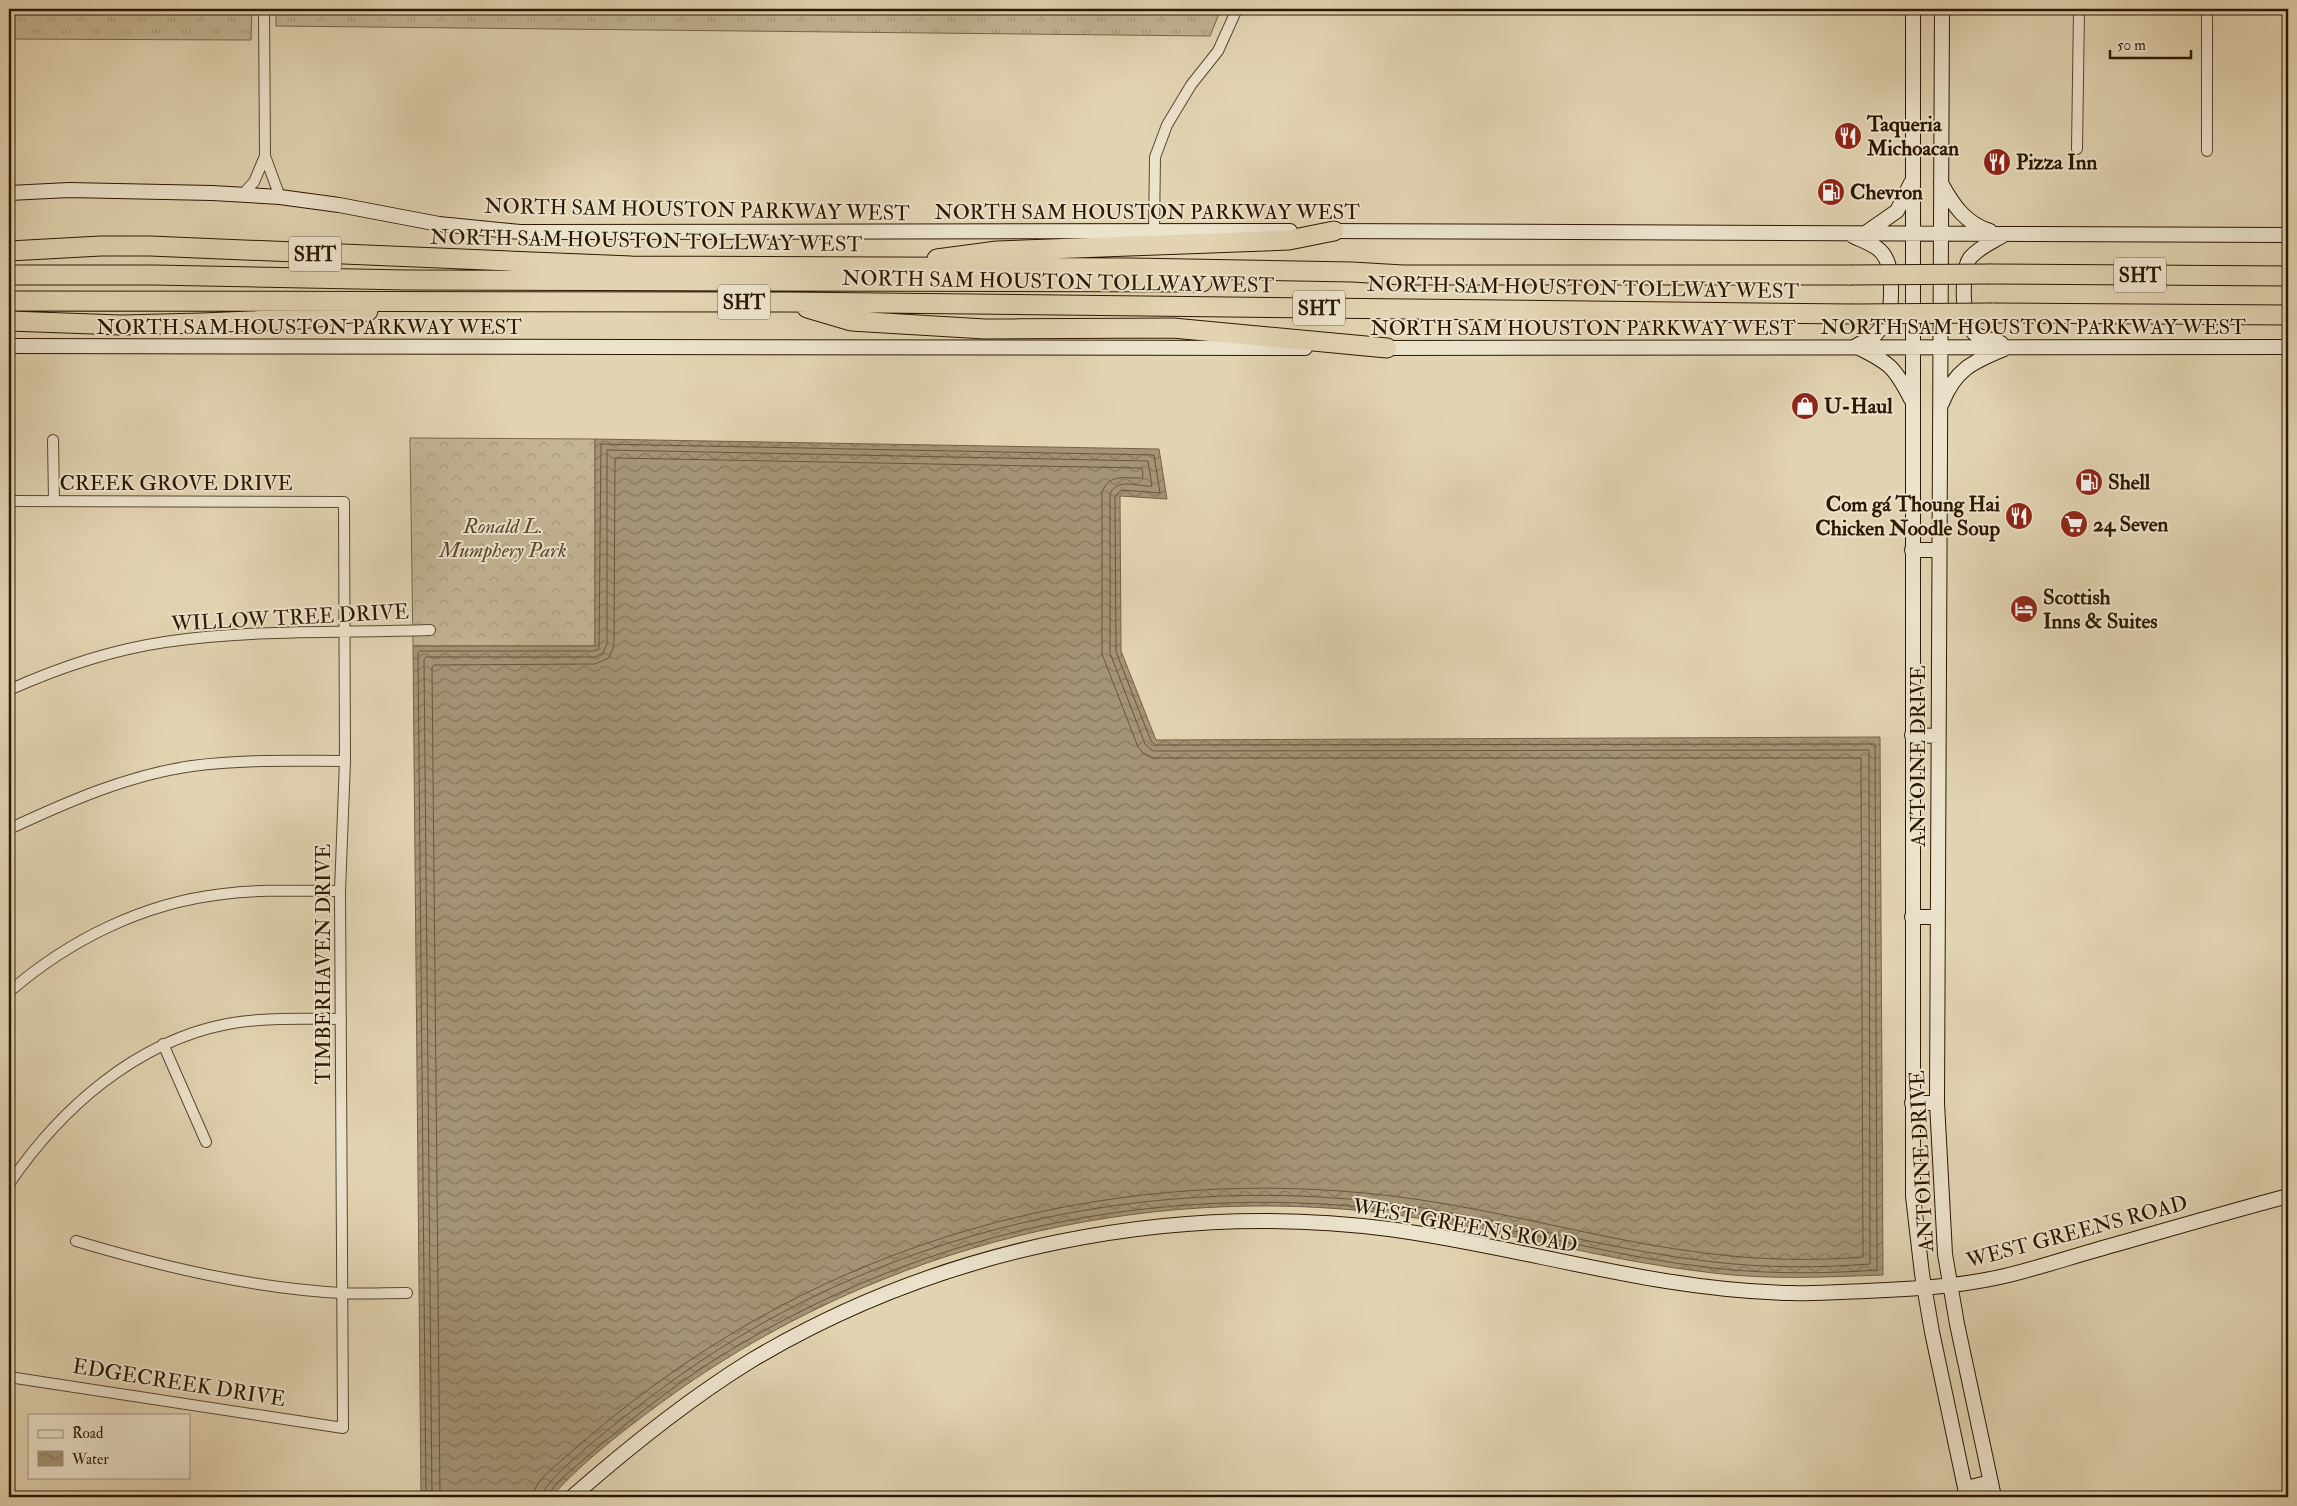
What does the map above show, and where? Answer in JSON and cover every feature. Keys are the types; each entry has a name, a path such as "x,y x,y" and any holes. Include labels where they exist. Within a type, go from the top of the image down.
{"highway":[{"path":"866,268 997,250 1290,240 1334,231"},
{"name":"NORTH SAM HOUSTON TOLLWAY WEST","path":"9,251 101,246 150,246 630,266 1132,268 1403,275 1992,274 2288,276"},
{"name":"NORTH SAM HOUSTON TOLLWAY WEST","path":"9,274 407,280 1115,283 1343,280 1403,275"},
{"name":"NORTH SAM HOUSTON TOLLWAY WEST","path":"9,301 787,302 1852,314 2288,315"},
{"name":"NORTH SAM HOUSTON TOLLWAY WEST","path":"9,321 122,325 300,319 359,313 398,302"},
{"path":"787,302 851,322 984,329 1174,328 1387,348"}],"main road":[{"name":"ANTOINE DRIVE","path":"1913,9 1913,1196 1924,1289 1940,1374 1967,1493"},
{"name":"ANTOINE DRIVE","path":"1942,9 1938,550 1937,1103 1942,1218 1950,1286 1994,1497"},
{"path":"1856,347 1876,335 1890,318 1890,268 1884,254 1856,234 1897,211 1913,178"},
{"path":"1941,182 1947,194 1966,218 1977,227 2003,235"},
{"name":"NORTH SAM HOUSTON PARKWAY WEST","path":"9,193 69,190 280,197 339,205 439,224 520,232 1334,231 1913,235 2288,235"},
{"path":"2003,235 1977,251 1970,259 1966,267 1964,308 1970,326 1975,333 2009,346"},
{"name":"NORTH SAM HOUSTON PARKWAY WEST","path":"9,346 2288,347"},
{"path":"1939,410 1951,382 1962,370 1976,361 2009,346"},
{"path":"1856,347 1885,361 1897,373 1913,402"},
{"path":"1912,550 1938,550"},
{"path":"1912,735 1938,736"},
{"path":"1912,917 1937,917"},
{"path":"1912,1103 1937,1103"},
{"name":"WEST GREENS ROAD","path":"572,1497 625,1450 707,1389 753,1360 825,1321 875,1298 954,1269 1061,1241 1143,1228 1208,1223 1281,1222 1335,1224 1442,1238 1571,1264 1710,1288 1796,1293 1924,1289 2004,1276 2288,1196"},
{"path":"1967,1493 1991,1482"}],"street":[{"path":"264,9 265,156 280,197"},
{"path":"1154,232 1155,157 1167,125 1191,85 1218,51 1232,23 1236,9"},
{"path":"2077,149 2079,9"},
{"path":"2207,9 2207,151"},
{"path":"242,195 254,182 265,156"},
{"path":"54,440 54,501"},
{"name":"CREEK GROVE DRIVE","path":"9,501 344,502"},
{"name":"TIMBERHAVEN DRIVE","path":"343,1428 340,891 345,761 344,502"},
{"name":"WILLOW TREE DRIVE","path":"9,690 71,665 163,642 244,634 430,630"},
{"path":"9,830 93,794 158,773 222,763 345,761"},
{"path":"9,992 28,976 85,938 118,922 168,904 223,894 340,891"},
{"path":"9,1184 43,1141 96,1088 120,1069 163,1044 200,1031 235,1023 258,1020 340,1019"},
{"path":"163,1044 206,1142"},
{"path":"76,1241 182,1270 303,1289 342,1293 407,1293"},
{"name":"EDGECREEK DRIVE","path":"9,1377 343,1428"}],"green space":[{"path":"9,9 252,9 251,40 9,39"},
{"path":"276,9 1221,9 1210,36 276,26"},
{"name":"Ronald L. Mumphery Park","path":"410,438 595,439 595,646 413,646"}],"water":[{"path":"595,439 1159,449 1167,499 1120,496 1121,651 1156,740 1880,737 1883,1275 1776,1277 1713,1273 1632,1261 1431,1220 1391,1214 1297,1206 1202,1208 1109,1218 1017,1236 927,1263 839,1298 756,1341 676,1392 595,1454 551,1497 421,1497 413,646 595,646"}],"place":[{"name":"Taqueria Michoacan","path":"1848,136"},
{"name":"Pizza Inn","path":"1997,162"},
{"name":"Chevron","path":"1831,192"},
{"name":"U-Haul","path":"1805,406"},
{"name":"Shell","path":"2089,482"},
{"name":"Com gá Thoung Hai Chicken Noodle Soup","path":"2019,516"},
{"name":"24 Seven","path":"2074,524"},
{"name":"Scottish Inns & Suites","path":"2024,609"}]}
